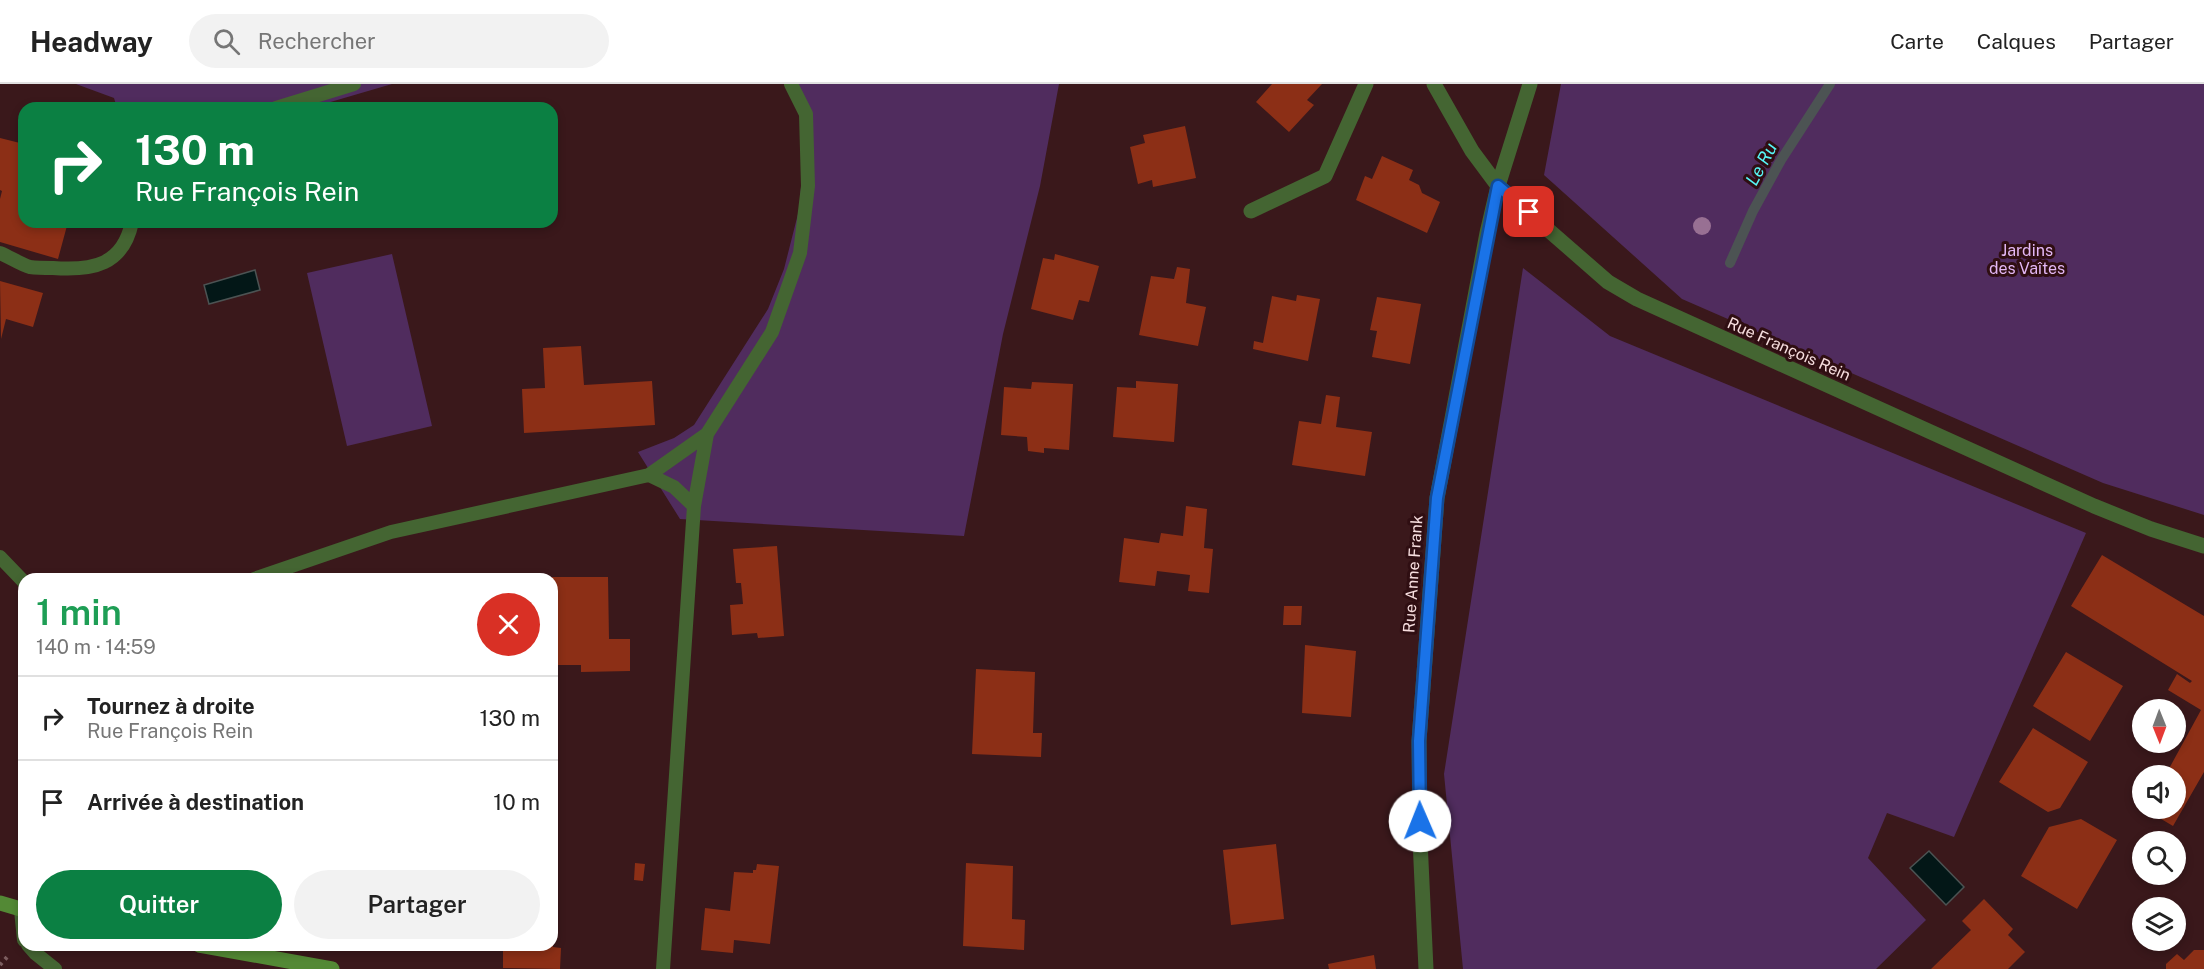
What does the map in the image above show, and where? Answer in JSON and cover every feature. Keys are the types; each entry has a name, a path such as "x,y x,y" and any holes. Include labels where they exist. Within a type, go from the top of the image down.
{"street":[{"path":"1251,211 1325,176 1366,84"},
{"name":"Rue François Rein","path":"1434,84 1472,151 1498,186 1608,282 1637,299 2094,506 2151,529 2204,546"},
{"name":"Rue Anne Frank","path":"1426,969 1420,840 1419,741 1437,498 1498,186 1530,84"},
{"path":"0,903 18,909"},
{"path":"232,951 332,969"}],"lane":[{"path":"296,102 354,84"},
{"path":"271,573 391,532 650,475 707,434 772,332 800,253 808,186 806,114 791,84"},
{"path":"0,253 30,267 71,270 99,266 117,254 131,228"},
{"path":"663,969 694,506 707,434"},
{"path":"650,475 674,487 694,506"},
{"path":"0,556 18,576"},
{"path":"33,951 55,969"}],"green space":[{"path":"76,84 392,84 330,102 115,102 114,98"},
{"path":"797,84 1059,84 1040,186 1003,334 964,536 680,519 638,452 674,438 694,425 768,309 784,269 799,210 804,154"},
{"name":"Jardins des Vaîtes","path":"1561,84 2204,84 2204,515 2103,483 1682,299 1544,175"},
{"path":"392,254 432,426 347,446 307,273"},
{"path":"1523,268 1610,336 2086,533 1954,837 1887,813 1868,858 1926,920 1876,969 1463,969 1444,774"}],"shaded area":[{"path":"255,270 260,290 209,304 204,285"},
{"path":"1929,851 1964,887 1946,905 1910,868"}],"building":[{"path":"1272,84 1322,84 1307,100 1314,105 1289,132 1256,102"},
{"path":"1185,126 1196,178 1153,187 1152,180 1138,184 1130,147 1145,143 1143,135"},
{"path":"0,138 18,142 18,228 66,228 58,259 0,242 2,191 0,190"},
{"path":"1382,156 1413,170 1409,180 1419,185 1422,193 1440,202 1427,233 1356,200 1365,176 1372,179"},
{"path":"1055,254 1099,266 1089,302 1079,300 1073,320 1031,309 1043,258 1054,260"},
{"path":"1177,267 1190,269 1186,303 1206,307 1198,346 1139,335 1151,276 1174,279"},
{"path":"0,281 43,293 33,327 6,319 1,339"},
{"path":"1297,295 1320,299 1308,361 1253,349 1254,341 1263,343 1272,296 1296,301"},
{"path":"1377,297 1421,304 1410,364 1372,357 1377,331 1370,330"},
{"path":"581,346 584,385 652,381 655,425 524,433 522,389 545,388 543,348"},
{"path":"1136,381 1178,384 1174,442 1113,437 1117,387 1136,388"},
{"path":"1032,382 1073,384 1069,450 1044,448 1044,453 1028,451 1027,437 1001,435 1004,387 1031,389"},
{"path":"1326,395 1340,397 1336,427 1372,432 1365,476 1292,465 1299,421 1321,424"},
{"path":"1186,506 1207,509 1204,548 1213,549 1209,593 1188,591 1190,575 1157,571 1155,586 1119,582 1124,538 1159,543 1161,533 1183,536"},
{"path":"777,546 784,636 758,638 757,633 732,635 730,605 743,604 741,583 736,583 733,549"},
{"path":"2102,555 2204,616 2204,772 2186,803 2186,765 2171,765 2178,753 2186,753 2186,738 2201,710 2168,690 2177,674 2190,683 2192,681 2071,606"},
{"path":"558,577 608,577 609,639 630,639 630,671 581,672 581,665 558,665"},
{"path":"1284,606 1302,606 1301,625 1283,625"},
{"path":"1305,645 1356,651 1351,717 1302,713"},
{"path":"2066,652 2123,686 2090,741 2033,706"},
{"path":"976,669 1035,672 1033,733 1042,733 1041,757 972,754"},
{"path":"2033,728 2088,762 2060,808 2048,812 1999,782"},
{"path":"2081,819 2117,840 2077,909 2021,876 2049,827"},
{"path":"2161,819 2177,819 2173,826"},
{"path":"1276,844 1284,919 1231,925 1223,850"},
{"path":"635,863 645,864 643,881 634,880"},
{"path":"966,863 1013,866 1012,919 1025,920 1024,950 963,946"},
{"path":"757,864 779,866 770,944 734,940 733,953 701,950 705,908 730,911 734,872 753,873"},
{"path":"1984,899 2013,929 2008,935 2025,952 2008,969 1931,969 1971,930 1962,921"},
{"path":"558,948 561,948 560,969 503,968 503,951 558,951"},
{"path":"2194,950 2204,950 2204,969 2166,969 2166,964 2177,954 2184,960"},
{"path":"1374,955 1376,969 1329,969 1328,964"}],"waterway":[{"name":"Le Ru","path":"1730,263 1753,211 1781,160 1830,84"}],"route":[{"path":"1420,821 1419,741 1437,498 1498,186 1529,212"}]}
